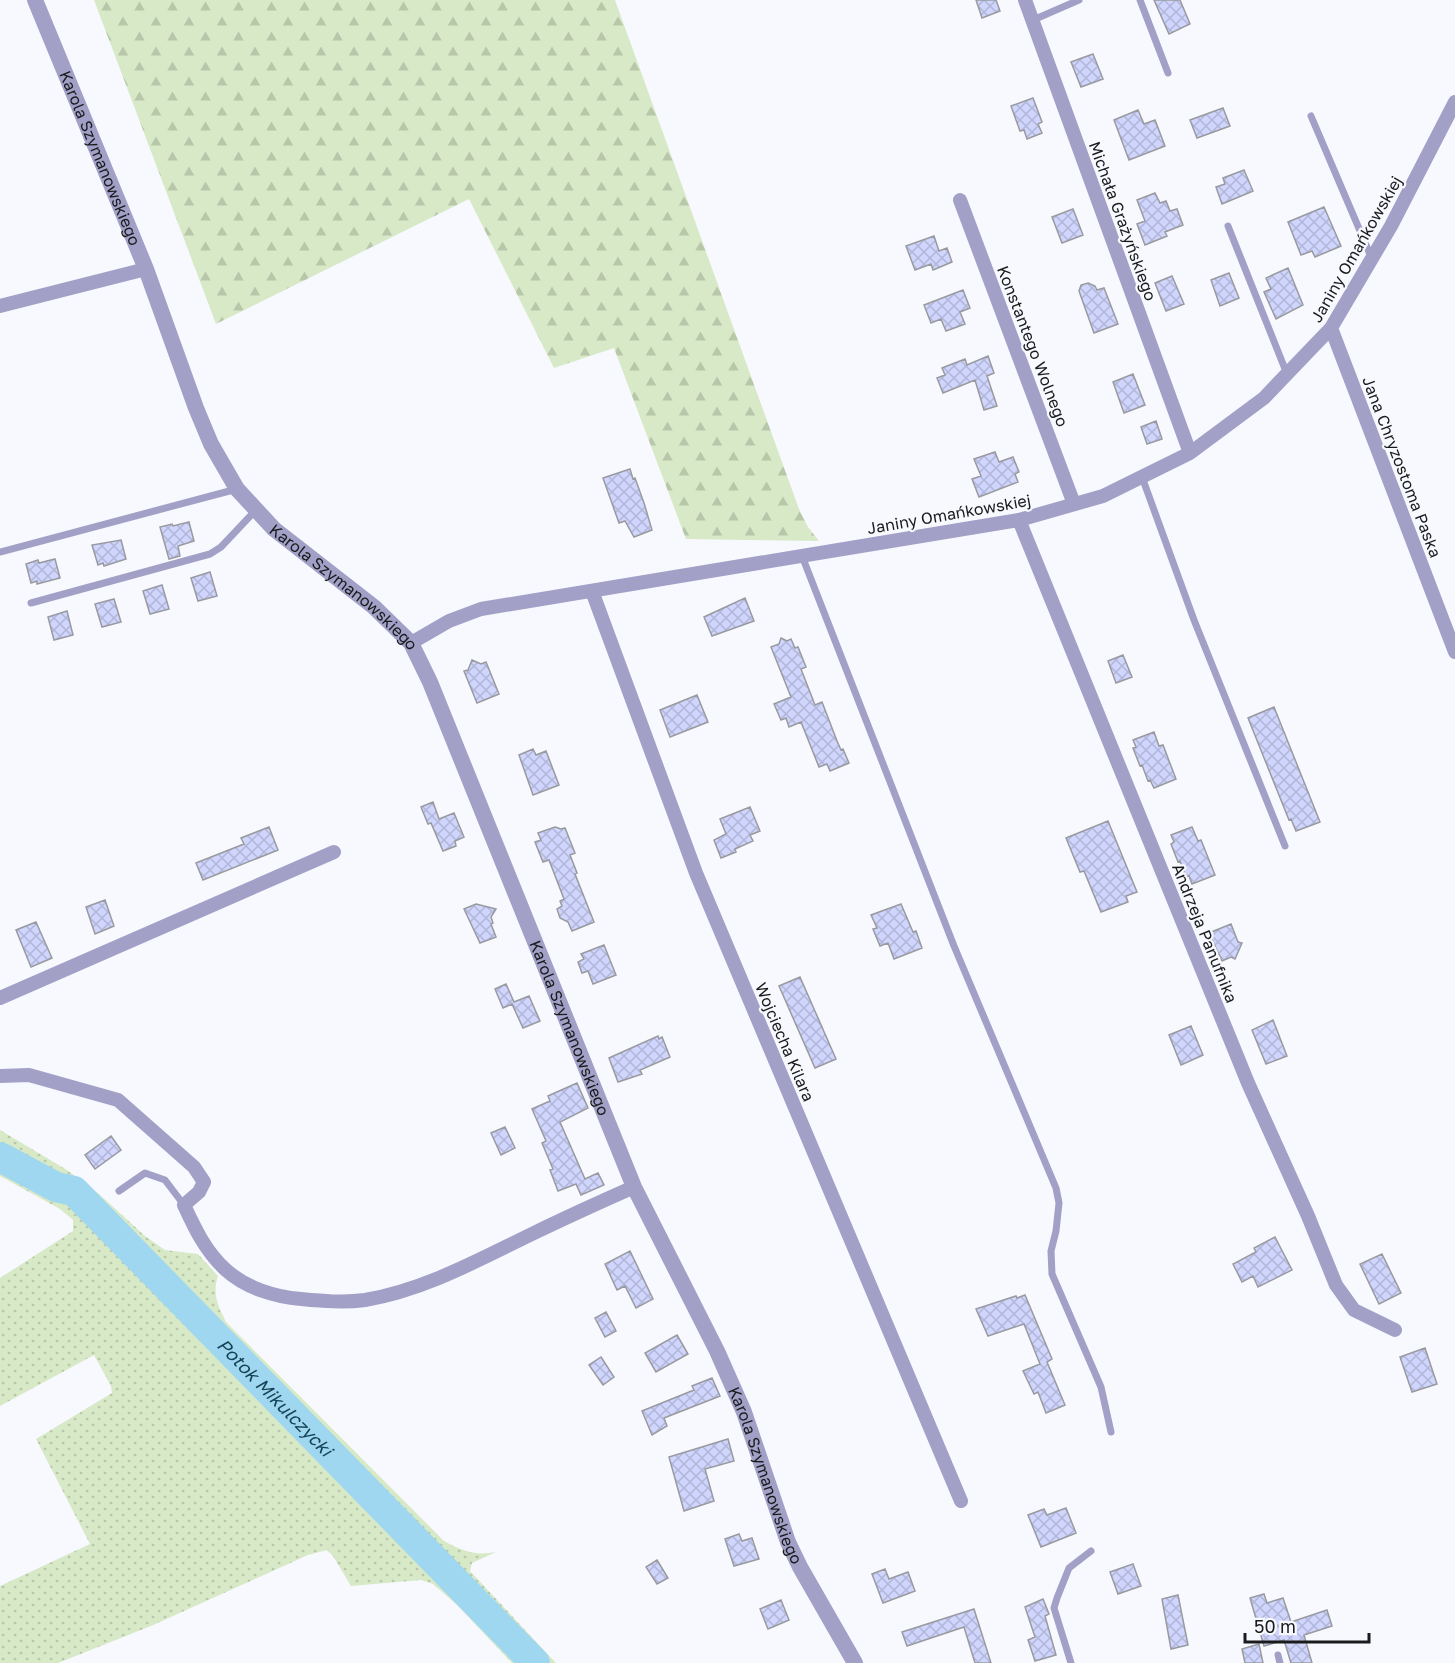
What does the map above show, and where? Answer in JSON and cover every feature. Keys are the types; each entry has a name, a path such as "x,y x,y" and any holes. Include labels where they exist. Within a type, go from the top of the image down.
{"street":[{"name":"Karola Szymanowskiego","path":"35,0 146,269 211,444 237,489 274,529 374,607 411,643 430,682 634,1187 717,1351 740,1402 788,1542 855,1663"},
{"name":"Michała Grażyńskiego","path":"1025,0 1190,453"},
{"name":"Janiny Omańkowskiej","path":"411,643 448,621 481,609 1019,520 1103,496 1190,453 1264,398 1331,328 1391,226 1455,102"},
{"name":"Konstantego Wolnego","path":"960,200 1074,504"},
{"path":"0,306 146,269"},
{"name":"Jana Chryzostoma Paska","path":"1331,328 1455,652"},
{"name":"Andrzeja Panufnika","path":"1019,520 1248,1083 1308,1216 1336,1285 1354,1310 1395,1330"},
{"name":"Wojciecha Kilara","path":"592,591 696,873 961,1502"},
{"path":"0,998 334,852"},
{"path":"0,1076 29,1075 118,1100 194,1167 204,1182 199,1192 184,1205 199,1237 213,1257 228,1271 254,1288 289,1298 327,1302 363,1300 394,1294 432,1281 634,1187"}],"lane":[{"path":"1033,20 1079,0"},
{"path":"1140,0 1168,73"},
{"path":"1311,116 1372,259"},
{"path":"1228,226 1287,374"},
{"path":"1142,477 1194,620 1285,846"},
{"path":"0,552 237,489"},
{"path":"31,603 210,554 221,547 255,511"},
{"path":"802,556 954,946 1056,1188 1059,1203 1051,1251 1052,1274 1101,1387 1111,1432"},
{"path":"119,1191 145,1173 165,1180 184,1205"},
{"path":"1071,1663 1054,1608 1069,1568 1091,1551"},
{"path":"1278,1655 1280,1663"}],"green space":[{"path":"94,0 615,0 799,509 808,527 819,541 686,539 614,348 554,368 469,199 216,324"},
{"path":"0,1130 67,1170 99,1194 145,1236 165,1250 198,1254 218,1276 216,1294 218,1305 226,1322 444,1541 469,1552 496,1552 472,1563 470,1571 556,1663 512,1663 457,1605 433,1584 421,1580 351,1586 327,1550 308,1555 151,1626 58,1663 0,1663 0,1586 90,1544 36,1439 112,1393 111,1386 94,1355 0,1406 0,1278 73,1231 73,1220 60,1209 0,1176"}],"building":[{"path":"976,0 996,0 1000,11 982,18"},
{"path":"1154,0 1180,0 1190,24 1169,34"},
{"path":"1093,54 1103,79 1081,87 1071,62"},
{"path":"1033,98 1042,122 1038,124 1042,133 1027,139 1024,130 1020,131 1011,106"},
{"path":"1223,108 1230,126 1197,138 1190,120"},
{"path":"1138,110 1144,124 1155,120 1165,146 1129,160 1114,120"},
{"path":"1244,170 1253,191 1222,204 1216,187 1225,184 1223,178"},
{"path":"1155,193 1160,203 1166,201 1170,211 1177,209 1183,225 1165,232 1167,236 1145,245 1137,224 1145,221 1137,200"},
{"path":"1324,207 1341,246 1315,257 1312,251 1301,255 1288,222"},
{"path":"1073,209 1083,235 1062,243 1052,217"},
{"path":"934,236 939,251 947,248 952,262 933,270 931,264 915,270 906,246"},
{"path":"1288,268 1303,305 1276,319 1264,292 1271,289 1266,278"},
{"path":"1229,273 1239,298 1220,306 1211,280"},
{"path":"1172,276 1184,304 1166,311 1155,283"},
{"path":"1088,283 1095,286 1097,290 1104,288 1118,324 1094,333 1079,291 1081,285"},
{"path":"963,290 970,308 960,312 965,324 946,331 941,319 931,323 924,305"},
{"path":"988,356 994,373 987,376 997,406 984,410 975,380 943,393 937,378 945,375 942,368 965,359 967,365"},
{"path":"1133,374 1145,405 1124,413 1113,382"},
{"path":"1156,421 1162,439 1147,444 1141,427"},
{"path":"995,452 999,462 1013,457 1019,472 1015,474 1018,482 979,497 972,479 981,476 974,459"},
{"path":"630,469 652,530 634,537 625,521 619,523 603,478"},
{"path":"189,522 194,541 178,546 180,556 169,559 160,527"},
{"path":"121,540 126,559 104,566 103,563 98,565 92,545"},
{"path":"55,559 60,578 37,584 37,581 31,583 26,564 38,560 39,563"},
{"path":"210,572 217,596 198,601 191,578"},
{"path":"162,585 169,609 150,614 143,591"},
{"path":"745,598 754,621 712,636 704,617"},
{"path":"114,599 121,622 102,627 95,604"},
{"path":"67,611 73,635 54,640 48,617"},
{"path":"781,638 787,641 791,639 795,648 798,647 806,667 801,669 815,705 822,702 837,741 849,763 830,771 827,764 819,767 801,722 789,727 786,718 781,720 774,704 791,697 771,647 779,644"},
{"path":"1123,655 1132,677 1116,683 1108,661"},
{"path":"472,660 481,664 486,662 499,694 477,703 464,671 468,670"},
{"path":"697,695 708,722 670,737 660,710"},
{"path":"1274,707 1320,822 1296,831 1291,819 1289,820 1248,718"},
{"path":"1154,732 1159,746 1163,745 1176,779 1154,788 1150,780 1148,781 1142,765 1140,766 1133,748 1136,747 1133,740"},
{"path":"533,749 536,755 546,751 559,785 533,795 519,755"},
{"path":"433,802 439,819 454,813 464,837 455,841 456,846 443,851 421,807"},
{"path":"750,807 760,831 750,835 753,841 721,858 714,840 726,834 720,819"},
{"path":"1108,821 1137,892 1126,896 1128,902 1101,912 1084,871 1080,872 1066,838"},
{"path":"269,827 278,850 203,880 196,863 244,844 241,838"},
{"path":"555,827 565,828 575,853 570,855 577,873 575,874 594,922 572,931 568,922 560,918 557,909 562,906 560,901 564,899 549,860 543,862 535,842 541,840 538,833"},
{"path":"1192,827 1198,841 1201,840 1215,875 1192,884 1189,876 1186,877 1180,861 1178,862 1171,844 1174,842 1171,835"},
{"path":"105,900 114,926 95,934 86,907"},
{"path":"476,904 496,909 491,917 493,923 491,924 496,937 480,943 464,909"},
{"path":"901,904 913,932 916,931 922,948 894,959 888,943 880,946 873,929 877,928 871,915"},
{"path":"36,922 52,958 31,967 16,930"},
{"path":"1231,924 1238,942 1242,943 1235,959 1231,957 1222,961 1209,933"},
{"path":"604,945 616,975 593,984 588,971 582,973 578,962 584,959 581,954"},
{"path":"800,977 836,1059 815,1068 779,986"},
{"path":"506,984 514,1002 529,996 540,1021 523,1028 512,1004 503,1008 495,989"},
{"path":"1273,1020 1287,1056 1266,1064 1252,1030"},
{"path":"1191,1026 1203,1055 1181,1065 1169,1035"},
{"path":"658,1036 659,1039 662,1037 670,1057 640,1070 642,1074 618,1082 609,1058"},
{"path":"577,1083 588,1108 560,1122 585,1179 598,1173 604,1185 581,1195 576,1184 558,1191 550,1170 553,1169 542,1143 546,1141 532,1109 550,1101 548,1096"},
{"path":"505,1127 515,1148 501,1155 491,1133"},
{"path":"111,1136 121,1150 95,1169 85,1155"},
{"path":"1275,1237 1292,1270 1258,1287 1253,1276 1242,1282 1233,1264 1256,1252 1254,1248"},
{"path":"630,1251 653,1299 636,1308 625,1286 617,1290 605,1264"},
{"path":"1382,1254 1401,1293 1379,1304 1360,1264"},
{"path":"1025,1295 1052,1359 1047,1362 1065,1405 1046,1413 1038,1392 1034,1394 1023,1371 1040,1364 1024,1324 988,1336 976,1309"},
{"path":"606,1312 616,1331 605,1337 595,1318"},
{"path":"677,1335 688,1354 656,1372 645,1353"},
{"path":"1425,1348 1437,1384 1412,1392 1400,1357"},
{"path":"601,1357 614,1377 603,1385 589,1365"},
{"path":"712,1378 720,1396 664,1418 667,1426 652,1435 642,1411 694,1390 692,1386"},
{"path":"728,1439 734,1461 705,1469 714,1501 684,1511 669,1457"},
{"path":"1066,1508 1076,1533 1041,1547 1028,1515 1044,1509 1047,1515"},
{"path":"739,1534 742,1541 752,1538 759,1559 734,1566 725,1539"},
{"path":"657,1560 668,1578 657,1584 646,1567"},
{"path":"1133,1564 1141,1586 1118,1594 1110,1572"},
{"path":"885,1569 889,1579 908,1572 915,1591 883,1603 872,1574"},
{"path":"1264,1594 1267,1603 1283,1598 1291,1622 1327,1610 1332,1626 1304,1635 1312,1663 1291,1663 1284,1640 1264,1646 1250,1598"},
{"path":"1178,1595 1188,1645 1171,1649 1162,1599"},
{"path":"1043,1599 1049,1614 1045,1616 1056,1655 1035,1661 1028,1640 1035,1637 1025,1607"},
{"path":"781,1600 789,1620 768,1629 760,1609"},
{"path":"974,1609 991,1663 975,1663 964,1627 907,1646 902,1632"},
{"path":"1259,1644 1263,1663 1245,1663 1242,1649"}],"waterway":[{"name":"Potok Mikulczycki","path":"0,1157 56,1187 74,1191 535,1663"}]}
